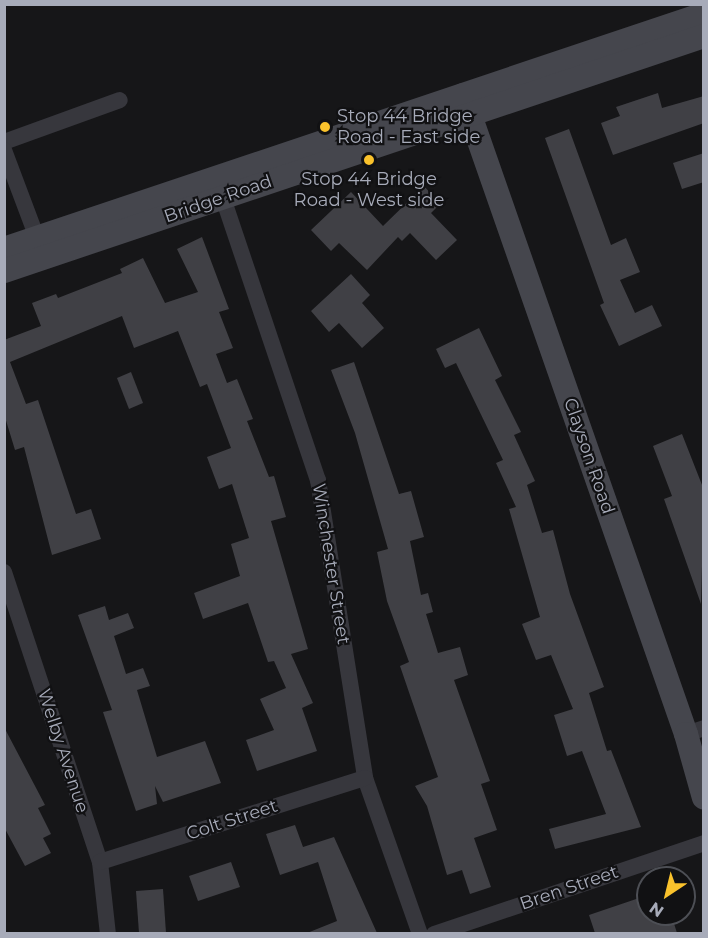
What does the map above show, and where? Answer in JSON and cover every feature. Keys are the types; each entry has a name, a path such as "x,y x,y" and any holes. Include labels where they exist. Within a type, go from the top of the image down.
{"main road":[{"name":"Bridge Road","path":"4,271 220,188 466,105 704,14"},
{"name":"Bridge Road","path":"466,105 704,36"},
{"name":"Clayson Road","path":"466,105 695,731 704,798"},
{"name":"Bridge Road","path":"4,249 220,188"}],"street":[{"path":"4,142 120,100"},
{"path":"4,150 37,238"},
{"name":"Winchester Street","path":"220,188 318,480 365,778 420,933"},
{"name":"Welby Avenue","path":"4,572 100,862 108,933"},
{"name":"Colt Street","path":"100,862 365,778"},
{"name":"Bren Street","path":"434,933 704,843"}],"building":[{"path":"658,93 662,108 704,96 704,123 613,155 601,123 620,116 616,107"},
{"path":"569,129 611,245 626,238 640,272 620,280 635,313 652,305 662,326 619,346 600,305 604,303 545,138"},
{"path":"704,153 704,182 682,189 673,163"},
{"path":"424,186 440,204 431,213 457,240 436,260 410,233 402,241 398,237 367,270 339,243 331,251 311,230 351,192 383,226"},
{"path":"202,237 229,309 219,312 233,348 216,354 227,383 237,379 253,419 247,421 269,477 274,476 286,517 271,521 308,649 291,654 313,703 302,708 317,751 257,771 246,740 274,730 260,699 286,688 274,661 268,662 248,603 203,619 194,593 240,576 231,544 249,538 232,484 219,489 207,457 231,448 207,384 200,387 178,331 134,348 122,316 10,362 26,404 38,400 76,514 91,509 101,539 52,555 24,447 15,450 4,414 4,340 41,326 32,303 56,294 58,298 122,273 120,269 143,258 165,303 198,292 177,249"},
{"path":"351,274 370,295 362,303 384,328 362,348 339,323 329,332 311,311"},
{"path":"479,328 502,376 495,380 521,432 514,435 535,481 527,485 542,533 553,530 570,594 604,687 589,693 607,751 611,750 641,827 555,849 549,829 606,814 582,751 567,756 554,715 573,709 551,655 536,660 522,624 540,617 509,509 516,507 496,463 503,460 456,363 445,368 436,349"},
{"path":"354,362 399,494 411,491 424,537 410,541 421,595 428,593 433,612 426,614 438,653 460,647 468,675 454,680 490,781 481,784 497,830 474,838 491,887 470,894 462,870 447,875 427,806 415,786 438,777 400,666 409,662 387,601 377,552 388,549 355,433 331,370"},
{"path":"131,372 143,403 129,409 117,378"},
{"path":"682,434 704,490 701,604 664,499 672,496 653,446"},
{"path":"105,606 109,620 128,613 134,628 114,636 126,674 143,668 150,686 137,690 157,757 205,741 221,783 163,802 155,786 157,804 136,811 103,712 112,710 78,615"},
{"path":"4,727 45,805 38,808 51,834 43,838 51,853 25,866 4,827"},
{"path":"295,825 303,847 334,837 377,933 307,933 337,921 318,862 280,875 266,834"},
{"path":"231,862 240,887 198,901 189,876"},
{"path":"163,889 166,933 139,933 136,891"},
{"path":"636,899 636,926 675,926 677,933 595,933 589,915"}],"place":[{"name":"Stop 44 Bridge Road - East side","path":"325,127"},
{"name":"Stop 44 Bridge Road - West side","path":"369,160"}]}
